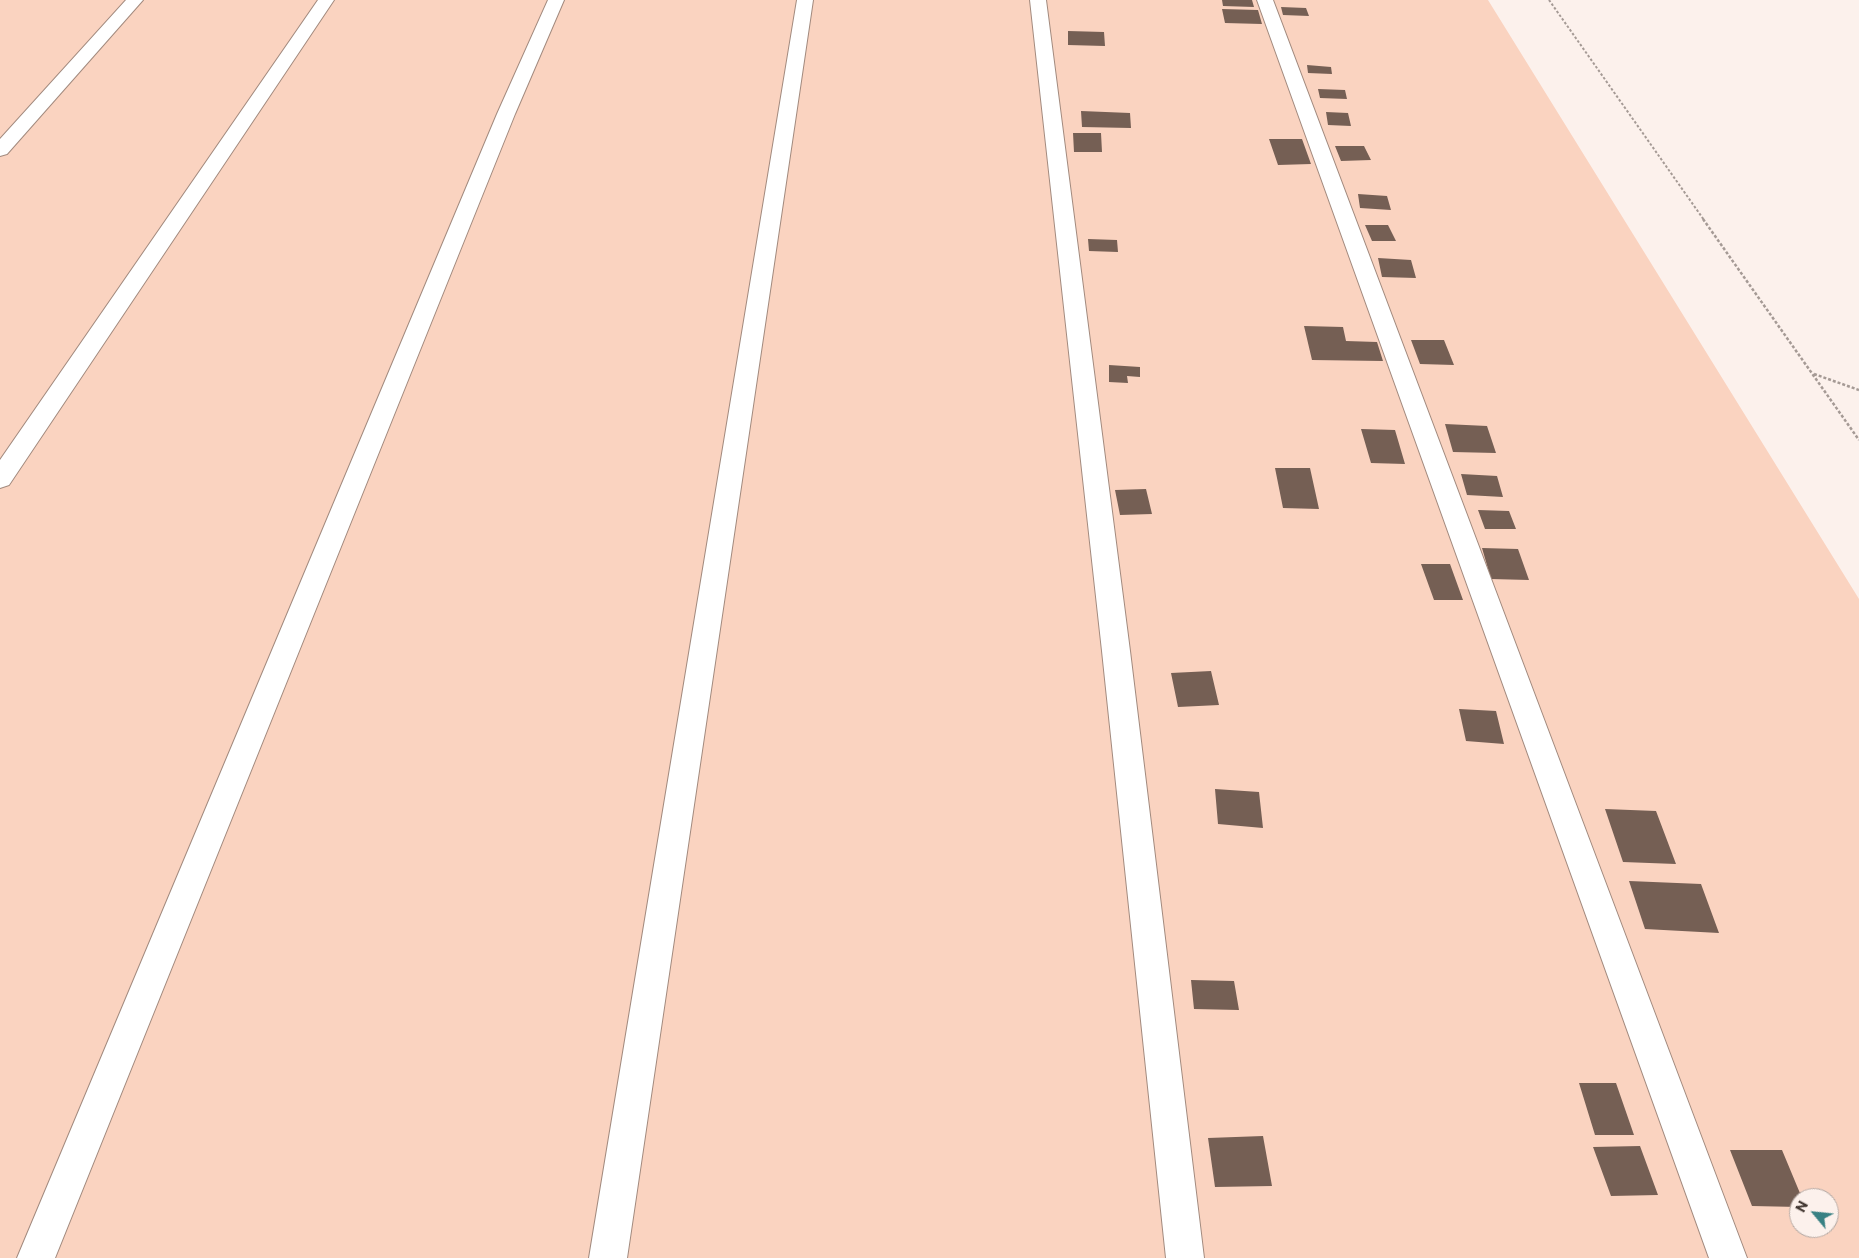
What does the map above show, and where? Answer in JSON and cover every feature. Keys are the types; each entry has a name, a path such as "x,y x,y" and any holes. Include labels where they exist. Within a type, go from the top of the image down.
{"street":[{"path":"0,150 135,0"},
{"path":"0,478 326,0"},
{"path":"36,1258 506,114 556,0"},
{"path":"608,1258 805,0"},
{"path":"1038,0 1116,651 1185,1258"},
{"path":"1265,0 1728,1258"}],"path":[{"path":"1549,0 1859,440"},
{"path":"1813,374 1859,390"}],"shaded area":[{"path":"0,0 1488,0 1859,599 1859,1258 0,1258"}],"building":[{"path":"1222,0 1252,0 1254,7 1223,6"},
{"path":"1281,7 1306,8 1309,16 1283,15"},
{"path":"1222,9 1258,10 1262,24 1225,23"},
{"path":"1068,31 1104,32 1105,46 1068,45"},
{"path":"1307,65 1331,67 1332,74 1308,73"},
{"path":"1318,89 1345,90 1347,99 1320,98"},
{"path":"1081,111 1130,113 1131,128 1082,127"},
{"path":"1326,112 1348,113 1351,126 1328,125"},
{"path":"1073,133 1101,133 1102,152 1074,152"},
{"path":"1269,139 1302,139 1311,164 1278,165"},
{"path":"1335,146 1364,146 1371,160 1341,161"},
{"path":"1358,194 1387,196 1391,210 1360,208"},
{"path":"1365,225 1388,225 1396,241 1372,241"},
{"path":"1088,239 1117,240 1118,252 1089,251"},
{"path":"1378,258 1411,260 1416,278 1382,277"},
{"path":"1304,326 1343,327 1346,341 1377,342 1383,361 1312,360"},
{"path":"1411,340 1444,340 1454,365 1420,364"},
{"path":"1109,365 1140,367 1140,377 1127,376 1128,383 1109,382"},
{"path":"1445,424 1487,426 1496,453 1453,452"},
{"path":"1361,429 1395,430 1405,464 1371,463"},
{"path":"1275,468 1310,468 1319,509 1283,508"},
{"path":"1461,474 1497,476 1503,497 1467,495"},
{"path":"1146,489 1152,514 1120,515 1115,490"},
{"path":"1478,510 1509,511 1516,529 1485,529"},
{"path":"1482,548 1518,549 1529,580 1491,579"},
{"path":"1421,564 1450,564 1463,600 1434,600"},
{"path":"1211,671 1219,705 1178,707 1171,673"},
{"path":"1459,709 1496,711 1504,744 1466,741"},
{"path":"1215,789 1259,792 1263,828 1218,824"},
{"path":"1605,809 1656,811 1676,864 1623,862"},
{"path":"1629,881 1701,884 1719,933 1645,929"},
{"path":"1191,980 1234,981 1239,1010 1194,1009"},
{"path":"1579,1083 1616,1083 1634,1135 1595,1135"},
{"path":"1263,1136 1272,1186 1215,1187 1208,1138"},
{"path":"1640,1146 1658,1195 1611,1196 1593,1147"},
{"path":"1730,1150 1782,1150 1798,1188 1789,1188 1789,1207 1752,1206"}]}
